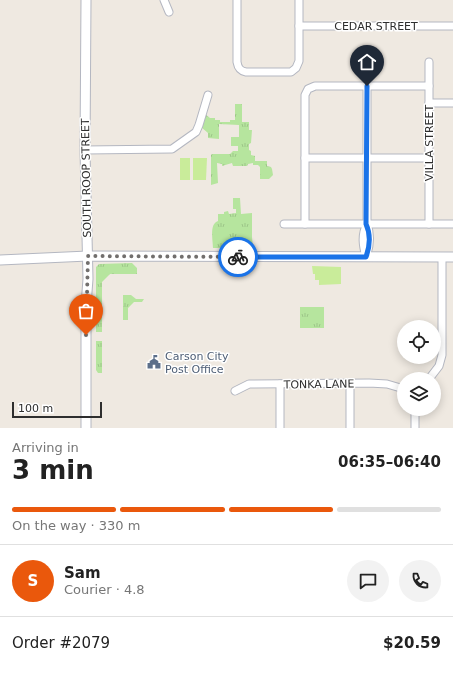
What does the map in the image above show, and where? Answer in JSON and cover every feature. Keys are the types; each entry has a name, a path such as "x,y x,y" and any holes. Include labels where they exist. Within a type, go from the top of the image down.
{"street":[{"name":"SOUTH ROOP STREET","path":"86,0 85,150 88,256 86,305 86,428"},
{"path":"164,0 169,12"},
{"path":"237,0 238,67 241,71 246,72 290,72 296,68 299,61 299,0"},
{"name":"CEDAR STREET","path":"299,26 453,26"},
{"name":"VILLA STREET","path":"429,62 429,224"},
{"path":"305,224 305,95 309,88 315,86 429,86"},
{"path":"366,257 369,247 369,232 366,224 367,86"},
{"path":"85,150 172,149 196,132 208,95"},
{"path":"429,103 453,103"},
{"path":"305,158 429,158"},
{"path":"284,224 452,224"},
{"path":"0,260 88,256 453,257"},
{"path":"434,372 439,366 442,355 442,257"},
{"name":"TONKA LANE","path":"235,391 249,384 387,384 397,387"},
{"path":"280,384 280,428"},
{"path":"350,384 350,428"},
{"path":"415,416 415,428"}],"green space":[{"path":"235,104 242,104 242,122 249,122 249,130 252,130 251,143 249,144 251,155 255,156 255,161 267,161 267,166 271,167 273,175 269,179 260,179 260,167 258,165 253,165 253,163 248,164 247,166 233,166 232,163 222,166 222,164 217,163 218,183 211,185 211,155 230,154 233,151 238,151 238,146 231,146 231,137 239,137 239,125 219,124 219,139 208,138 208,133 201,127 205,114 210,118 215,118 215,120 220,120 220,122 230,122 230,120 235,120"},
{"path":"180,158 190,158 190,180 180,180"},
{"path":"193,158 207,158 206,180 193,180"},
{"path":"233,198 240,198 241,214 252,213 253,248 213,248 213,225 218,221 218,214 224,214 224,212 228,211 229,214 236,213 236,209 233,209"},
{"path":"132,263 137,268 137,274 110,274 102,282 102,332 96,332 96,267 99,264"},
{"path":"312,266 341,267 341,284 319,285 319,280 315,280 315,274 313,274"},
{"path":"123,295 131,295 136,299 144,299 142,302 134,302 128,308 128,320 123,320"},
{"path":"300,307 324,307 324,328 300,328"},
{"path":"96,341 102,341 102,373 98,373 96,370"}],"way so far":[{"path":"86,335 88,256 238,257"}],"place":[{"name":"Carson City Post Office","path":"154,362"}],"route":[{"path":"238,257 366,257 369,247 369,232 366,224 367,86"}]}
